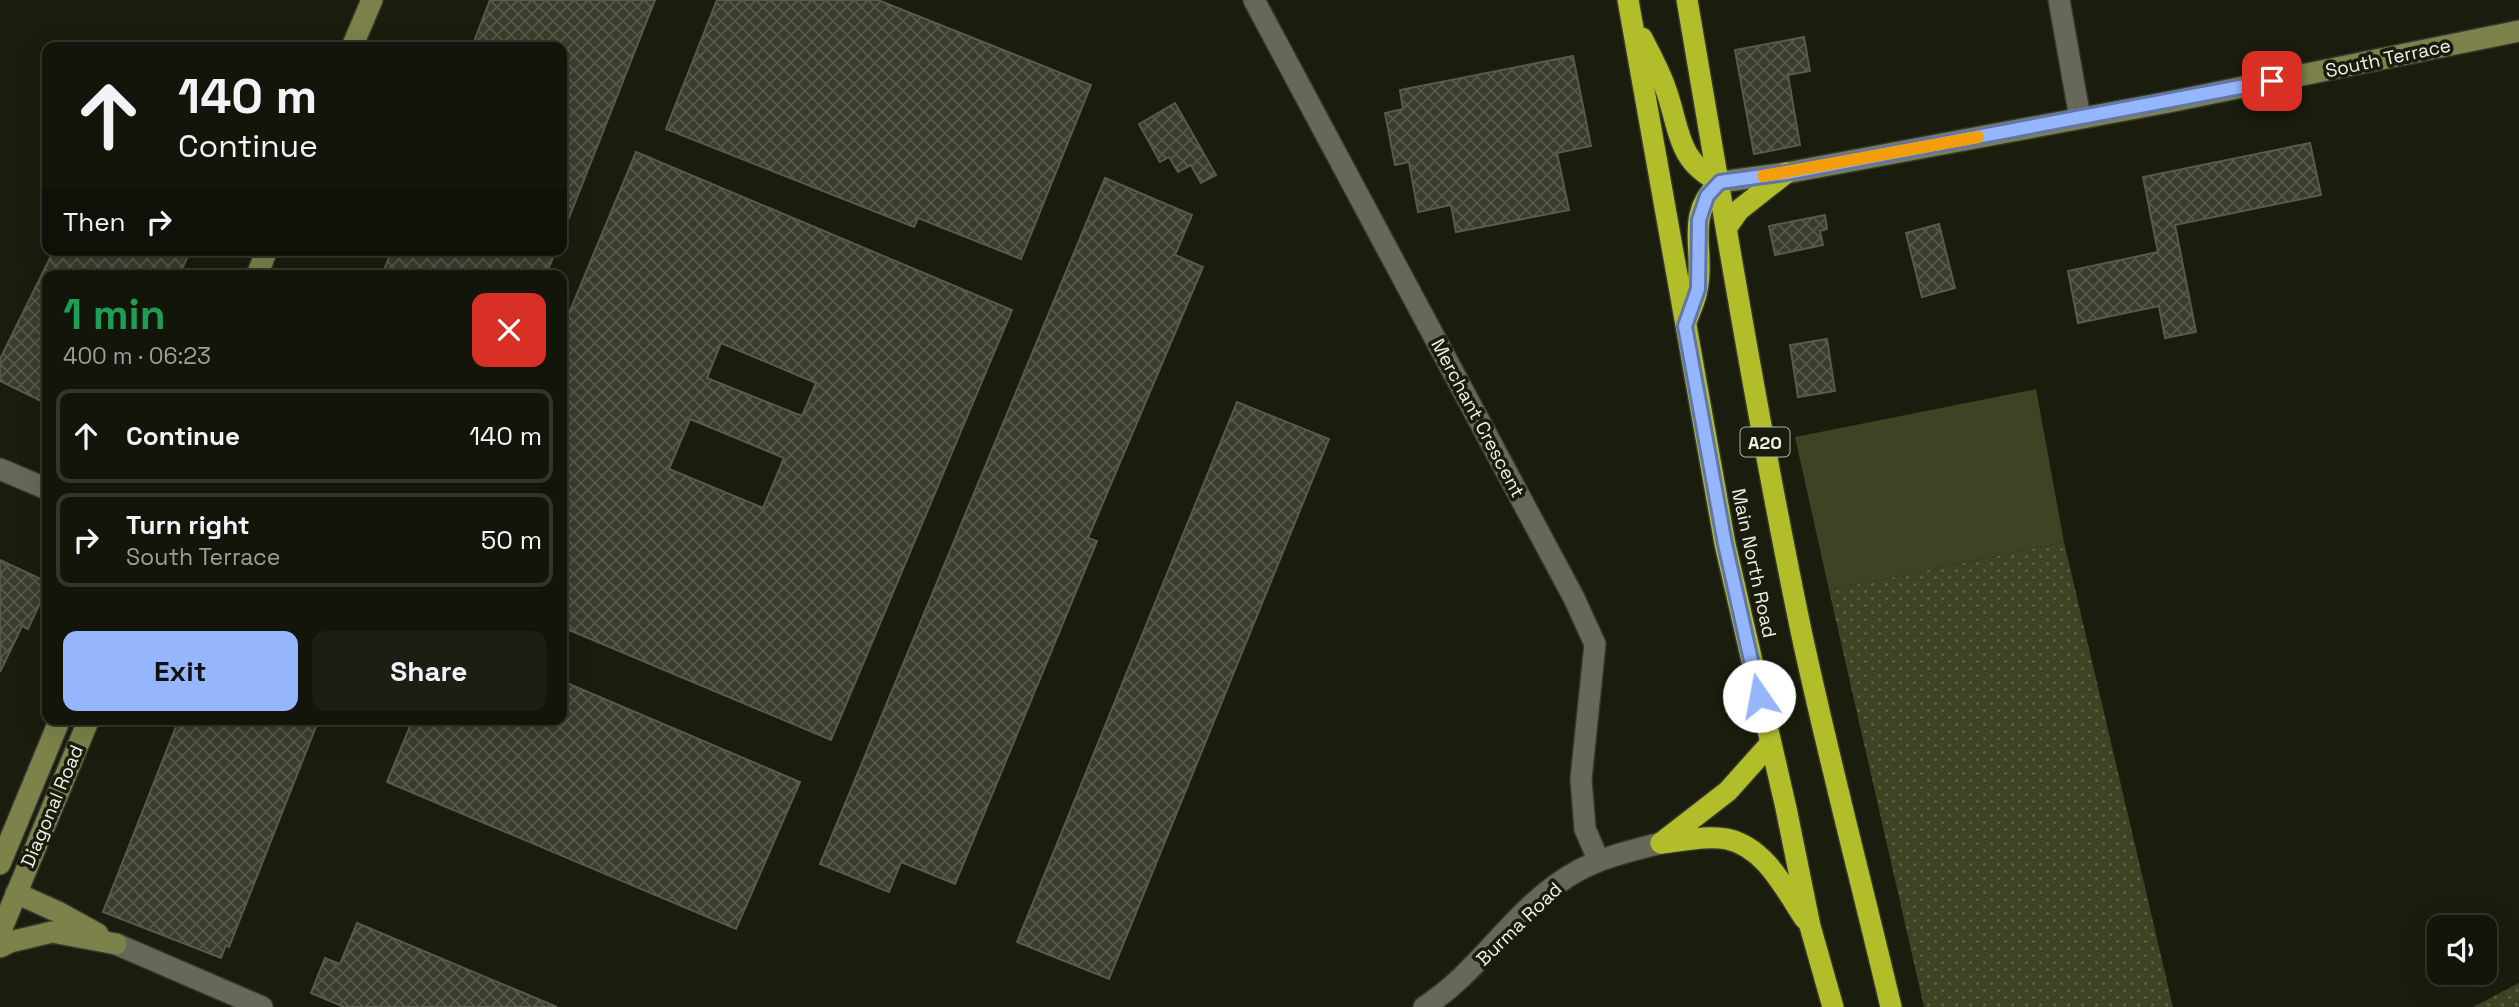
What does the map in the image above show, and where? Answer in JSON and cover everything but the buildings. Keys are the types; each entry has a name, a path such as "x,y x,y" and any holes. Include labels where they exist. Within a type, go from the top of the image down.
{"highway":[{"name":"Main North Road","path":"1687,0 1740,307 1801,627 1891,1007"},
{"name":"Main North Road","path":"1629,6 1731,575 1786,808 1810,926 1833,1007"},
{"path":"1629,6 1666,89 1678,136 1703,174 1720,182 1707,196 1701,211 1698,289 1685,326"},
{"path":"1727,227 1738,210 1786,173"},
{"path":"1661,843 1728,791 1770,744"},
{"path":"1661,843 1726,839 1747,846 1770,868 1810,926"}],"street":[{"path":"354,42 372,0"},
{"name":"Merchant Crescent","path":"1254,0 1574,598 1595,644 1581,779 1585,829 1598,859"},
{"path":"2059,0 2080,118"},
{"name":"South Terrace","path":"1720,182 1786,173 2169,102 2519,31"},
{"path":"0,469 42,487"},
{"name":"Diagonal Road","path":"0,864 58,725"},
{"name":"Diagonal Road","path":"0,933 8,899 86,725"},
{"name":"Burma Road","path":"1424,1007 1445,994 1557,884 1598,859 1661,843"},
{"path":"8,899 58,912 116,944 262,1007"},
{"path":"0,947 52,932 116,944"}],"green space":[{"path":"2036,389 2064,542 1829,590 1795,437"},
{"path":"2064,542 2173,1007 1924,1007 1829,590"},
{"path":"2519,983 2519,1007 2473,1007"}],"slow traffic":[{"path":"1763,176 1978,137"}],"route":[{"path":"1759,696 1731,575 1685,326 1698,289 1701,211 1711,191 1720,182 1786,173 2272,81"}]}
